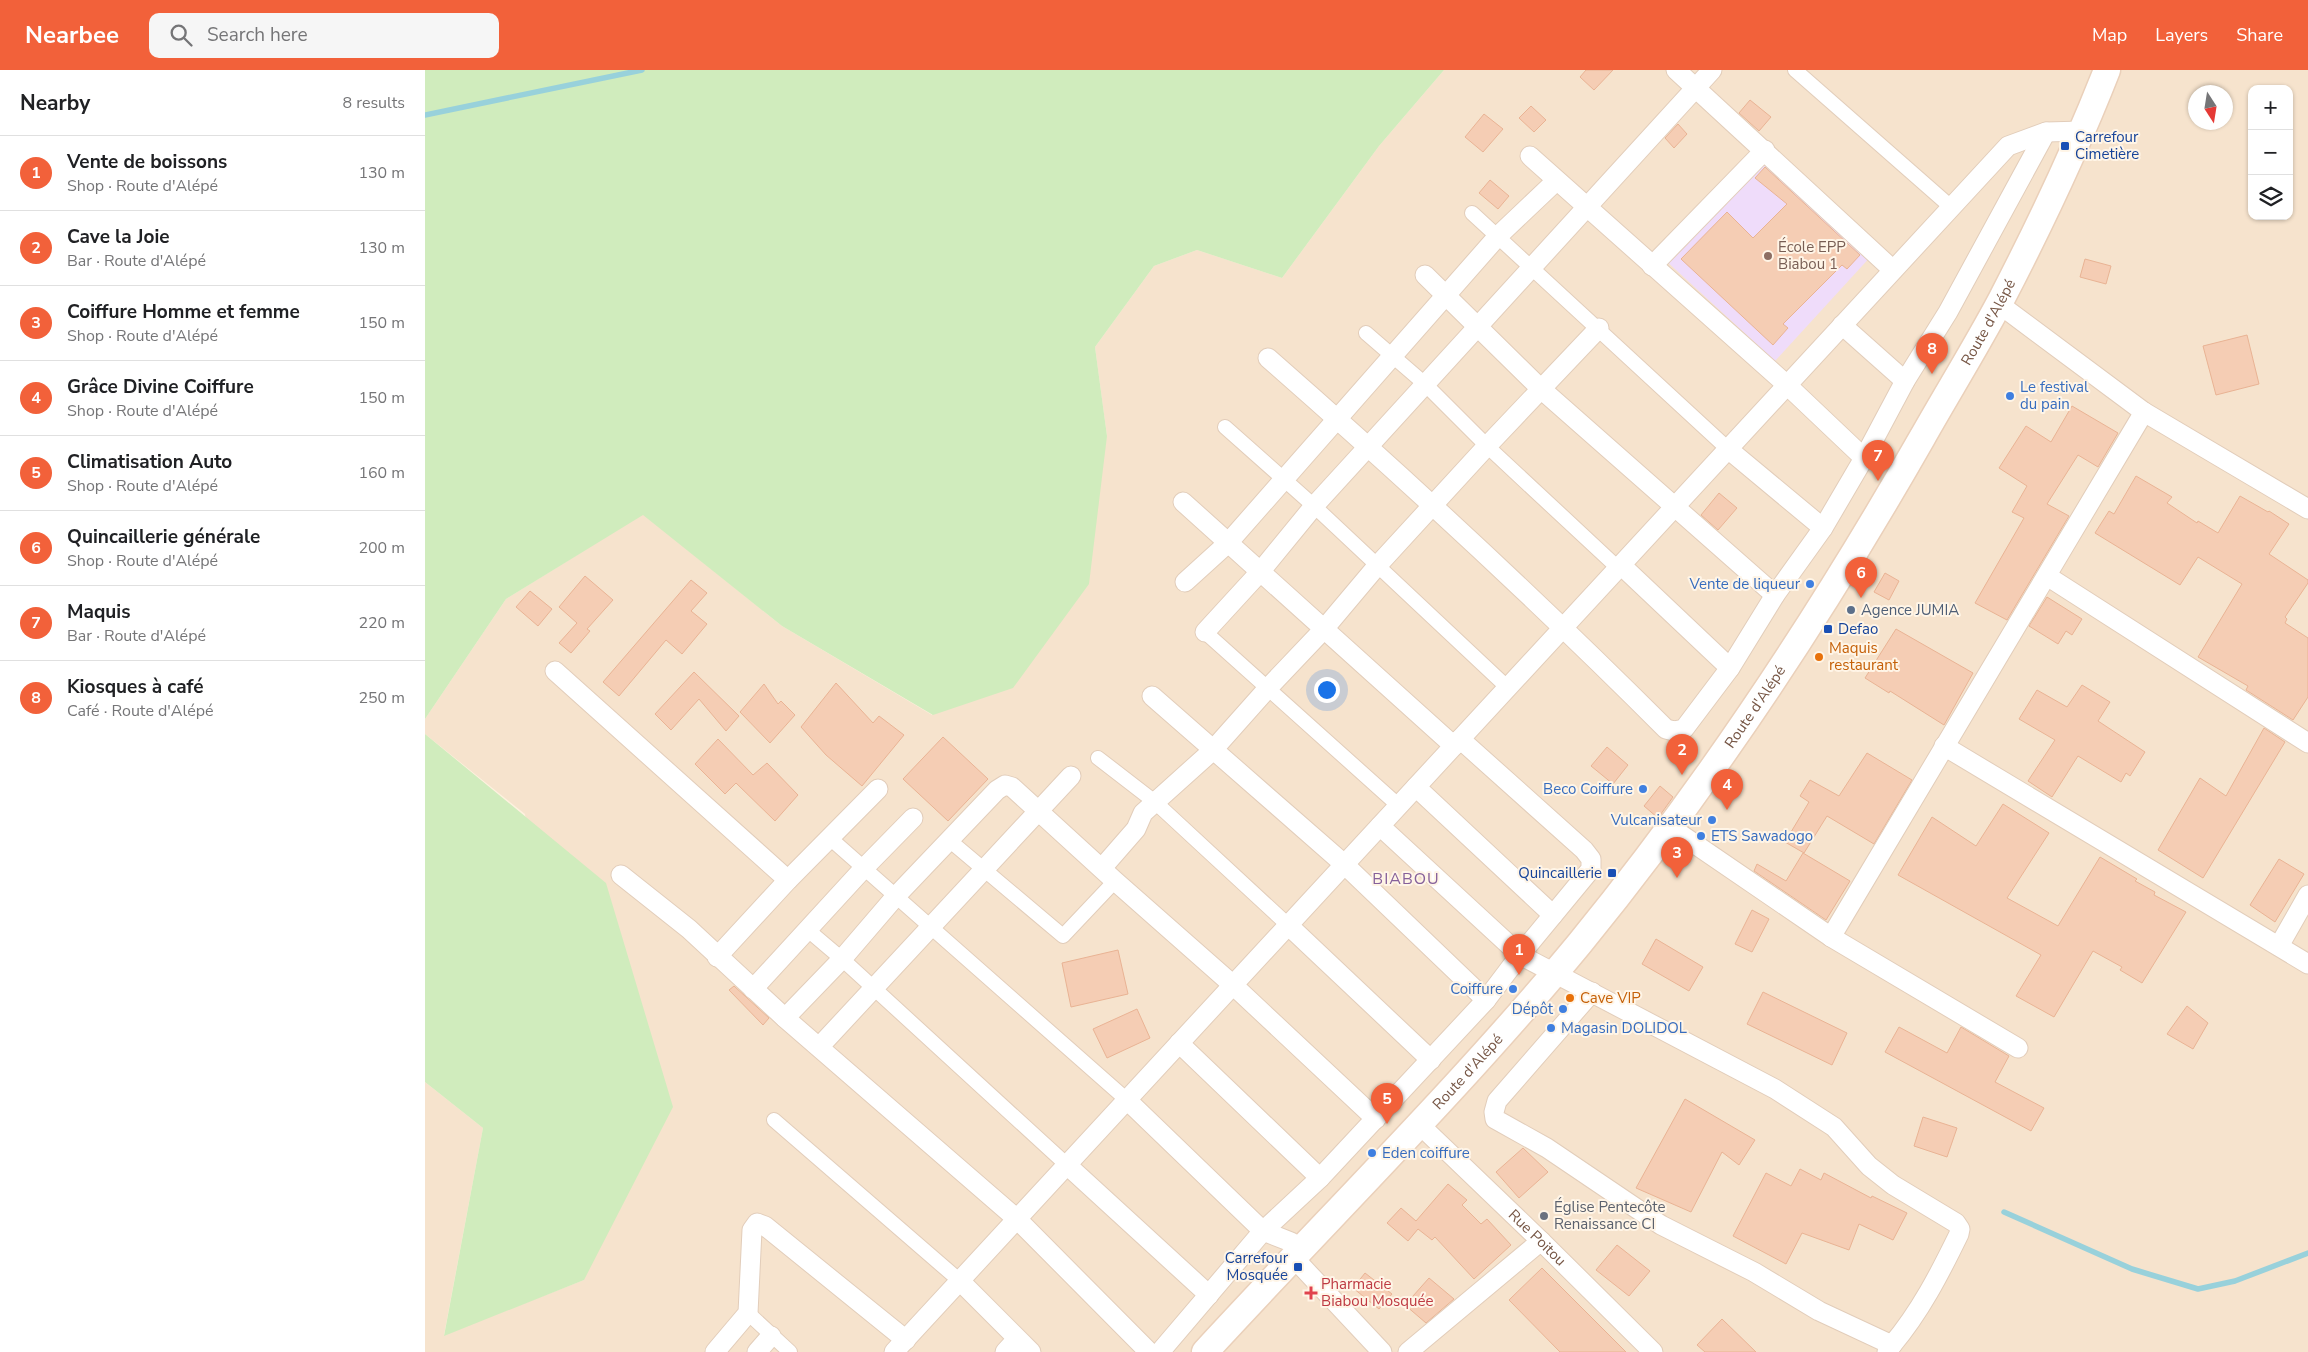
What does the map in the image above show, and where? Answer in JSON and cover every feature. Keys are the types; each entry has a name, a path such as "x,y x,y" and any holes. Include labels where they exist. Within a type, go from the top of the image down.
{"main road":[{"name":"Route d'Alépé","path":"1205,1352 1496,1042 1555,972 1670,827 1726,752 1793,652 1893,488 1999,304 2083,131 2107,70"}],"street":[{"path":"1676,70 1893,270"},
{"path":"1399,806 1205,632 1260,572 1313,506 1476,326 1587,209 1712,70"},
{"path":"1795,70 1951,207"},
{"path":"715,1352 747,1313 752,1230 757,1223 765,1226 900,1346 2008,146 2046,132 2083,131"},
{"path":"1268,358 1369,446 1432,507 1564,627 1666,729 1675,731 1683,729 1730,668 1775,595 1823,528 1905,381 1948,312 2046,132"},
{"path":"1652,266 1765,150"},
{"path":"1530,156 1587,209 1787,385 1863,458"},
{"path":"1185,582 1228,543 1498,236 1556,181"},
{"path":"1472,213 1729,449 1823,528"},
{"path":"1425,275 1540,388 1775,595"},
{"path":"1999,304 2144,412 2308,509"},
{"path":"1842,326 1905,381"},
{"path":"949,840 1063,936 1109,875 1137,829 1143,813 1212,750 1324,629 1377,566 1540,388 1599,328"},
{"path":"1366,333 1425,384 1487,446 1730,668"},
{"path":"1831,937 2144,412"},
{"path":"1225,427 1313,506 1508,688"},
{"path":"1160,1352 1263,1231 1319,1178 1376,1119 1486,1000 1520,955 1591,869 1591,860 1584,850 1324,629 1183,502"},
{"path":"2047,576 2308,743"},
{"path":"555,670 788,880"},
{"path":"1152,696 1344,864 1486,1000"},
{"path":"1944,746 2308,964"},
{"path":"1098,758 1155,802 1431,1060"},
{"path":"819,1046 1037,810 1071,776"},
{"path":"785,1018 842,959 896,896 997,790 1005,785 1012,787 1233,984 1376,1119"},
{"path":"1416,787 1553,915"},
{"path":"717,957 788,880 879,789"},
{"path":"753,989 809,931 864,868 913,818"},
{"path":"1380,826 1520,955 1555,972 1775,1089 1834,1127 1869,1166 1893,1186 1956,1223 1960,1229 1959,1234 1937,1277 1906,1329 1889,1349 1753,1272 1661,1225 1547,1148 1495,1119 1494,1112 1497,1101 1592,992"},
{"path":"1670,827 1831,937 2018,1048"},
{"path":"831,839 1127,1100 1263,1231 1291,1242 1297,1253 1381,1352"},
{"path":"621,875 689,929 785,1018 1017,1219 1149,1352"},
{"path":"2279,946 2308,895"},
{"path":"809,931 842,959 1209,1296"},
{"path":"1179,1043 1319,1178"},
{"path":"774,1120 960,1280 1011,1345 1031,1352"},
{"name":"Rue Poitou","path":"1419,1124 1653,1352"},
{"path":"1408,1352 1541,1241"},
{"path":"747,1313 790,1352"},
{"path":"757,1352 771,1336"}],"shaded area":[{"path":"1444,70 2308,70 2308,1352 425,1352 425,1082 483,1128 444,1335 584,1280 525,814 425,734 425,719 506,599 643,514 782,626 932,715 1107,436 1095,347 1154,266 1197,250 1282,278 1379,146"},
{"name":"École EPP Biabou 1","path":"1761,151 1873,254 1775,361 1663,258"}],"green space":[{"path":"425,70 1444,70 1379,146 1282,278 1197,250 1154,266 1095,347 1107,436 1089,584 1013,688 933,715 782,626 643,515 506,599 425,719"},
{"path":"425,734 606,883 673,1107 584,1280 444,1336 483,1128 425,1082"}],"building":[{"path":"1586,70 1613,70 1594,90 1580,77"},
{"path":"1750,100 1771,117 1759,131 1739,113"},
{"path":"1531,106 1546,120 1534,132 1519,118"},
{"path":"1484,114 1503,129 1483,152 1465,137"},
{"path":"1678,124 1687,134 1674,148 1665,138"},
{"name":"École EPP Biabou 1","path":"1765,167 1860,255 1847,269 1842,265 1783,324 1788,328 1773,345 1681,259 1727,212 1753,238 1787,204 1755,178"},
{"path":"1490,180 1509,196 1498,209 1479,193"},
{"path":"2085,259 2111,266 2106,284 2080,277"},
{"path":"2247,335 2259,384 2216,395 2203,346"},
{"path":"2072,406 2118,433 2098,467 2078,455 2047,504 2069,516 2007,620 1975,603 2024,518 2012,512 2027,486 1999,468 2026,426 2051,442"},
{"path":"2136,476 2172,497 2167,503 2197,523 2198,521 2218,533 2240,496 2289,524 2269,554 2308,580 2308,583 2285,617 2287,619 2285,623 2308,638 2308,697 2293,720 2246,690 2248,686 2198,657 2242,584 2198,557 2180,585 2095,533 2109,511 2114,514"},
{"path":"1719,493 1737,508 1718,530 1701,515"},
{"path":"1885,573 1899,581 1889,600 1874,592"},
{"path":"585,576 613,600 587,629 590,631 571,653 559,643 577,623 559,607"},
{"path":"691,580 707,593 691,611 707,624 682,654 666,640 619,696 603,682"},
{"path":"530,591 552,609 538,626 516,607"},
{"path":"2047,597 2082,619 2072,635 2066,631 2058,644 2029,626"},
{"path":"1896,629 1973,673 1944,725 1890,691 1889,693 1865,678"},
{"path":"694,672 739,716 726,731 699,699 671,730 655,714"},
{"path":"836,683 873,723 879,716 904,735 862,786 826,755 801,727"},
{"path":"764,684 778,704 781,701 795,715 770,743 740,712"},
{"path":"2082,685 2110,702 2098,721 2145,752 2130,776 2126,773 2121,782 2078,756 2052,797 2028,781 2055,740 2019,719 2037,690 2067,707"},
{"path":"2264,728 2285,742 2203,878 2158,850 2200,778 2226,796"},
{"path":"943,737 988,779 948,821 903,779"},
{"path":"718,739 753,775 767,763 798,795 775,821 736,783 725,794 695,764"},
{"path":"1607,747 1628,765 1613,784 1591,766"},
{"path":"1867,753 1912,780 1874,844 1827,816 1804,853 1785,842 1809,802 1800,796 1810,780 1839,796"},
{"path":"1660,786 1673,797 1658,818 1644,806"},
{"path":"2003,804 2049,833 2007,898 2058,926 2100,857 2137,879 2135,881 2155,892 2154,895 2186,912 2142,983 2120,970 2122,967 2093,951 2054,1017 2016,996 2041,955 1898,875 1932,817 1976,846"},
{"path":"1803,853 1850,881 1826,920 1754,871 1757,864 1786,881"},
{"path":"2279,859 2304,874 2275,922 2250,905"},
{"path":"1752,910 1769,919 1752,952 1735,944"},
{"path":"1656,939 1703,967 1689,991 1642,964"},
{"path":"1118,950 1128,994 1071,1007 1062,963"},
{"path":"734,986 769,1018 763,1025 729,990"},
{"path":"1763,992 1847,1033 1832,1065 1747,1024"},
{"path":"2187,1006 2208,1023 2193,1049 2167,1034"},
{"path":"1137,1009 1150,1038 1107,1058 1093,1029"},
{"path":"1899,1027 1947,1053 1961,1027 2009,1056 1995,1082 2044,1108 2031,1131 1885,1052"},
{"path":"1685,1099 1755,1140 1739,1165 1722,1152 1691,1212 1636,1188"},
{"path":"1923,1117 1957,1128 1947,1157 1914,1146"},
{"path":"1523,1148 1548,1172 1519,1198 1496,1172"},
{"path":"1800,1169 1821,1180 1824,1173 1871,1198 1872,1196 1907,1213 1893,1240 1859,1224 1849,1250 1802,1233 1786,1264 1733,1236 1766,1173 1791,1186"},
{"path":"1448,1184 1467,1200 1462,1205 1481,1224 1487,1219 1511,1245 1474,1279 1435,1237 1432,1240 1418,1229 1408,1241 1387,1223 1401,1208 1416,1221"},
{"path":"1617,1245 1650,1271 1629,1296 1596,1270"},
{"path":"1542,1268 1626,1352 1560,1352 1509,1300"},
{"path":"1365,1273 1392,1294 1379,1309 1353,1288"},
{"path":"1429,1278 1454,1299 1426,1323 1405,1305"},
{"path":"1722,1319 1756,1352 1705,1352 1697,1345"}],"waterway":[{"path":"425,115 642,70"},
{"path":"2004,1212 2132,1269 2198,1289 2235,1281 2308,1253"}],"place":[{"name":"Carrefour Cimetière","path":"2065,146"},
{"name":"École EPP Biabou 1","path":"1768,256"},
{"name":"Kiosques à café","path":"1932,374"},
{"name":"Le festival du pain","path":"2010,396"},
{"name":"Maquis","path":"1878,481"},
{"name":"Vente de liqueur","path":"1810,584"},
{"name":"Quincaillerie générale","path":"1861,598"},
{"name":"Agence JUMIA","path":"1851,610"},
{"name":"Defao","path":"1828,629"},
{"name":"Maquis restaurant","path":"1819,657"},
{"name":"Cave la Joie","path":"1682,775"},
{"name":"Beco Coiffure","path":"1643,789"},
{"name":"Grâce Divine Coiffure","path":"1727,810"},
{"name":"Vulcanisateur","path":"1712,820"},
{"name":"ETS Sawadogo","path":"1701,836"},
{"name":"Quincaillerie","path":"1612,873"},
{"name":"Coiffure Homme et femme","path":"1677,878"},
{"name":"Vente de boissons","path":"1519,975"},
{"name":"Coiffure","path":"1513,989"},
{"name":"Cave VIP","path":"1570,998"},
{"name":"Dépôt","path":"1563,1009"},
{"name":"Magasin DOLIDOL","path":"1551,1028"},
{"name":"Climatisation Auto","path":"1387,1124"},
{"name":"Eden coiffure","path":"1372,1153"},
{"name":"Église Pentecôte Renaissance CI","path":"1544,1216"},
{"name":"Carrefour Mosquée","path":"1298,1267"},
{"name":"Pharmacie Biabou Mosquée","path":"1311,1293"}],"district":[{"name":"BIABOU","path":"1406,879"}]}
